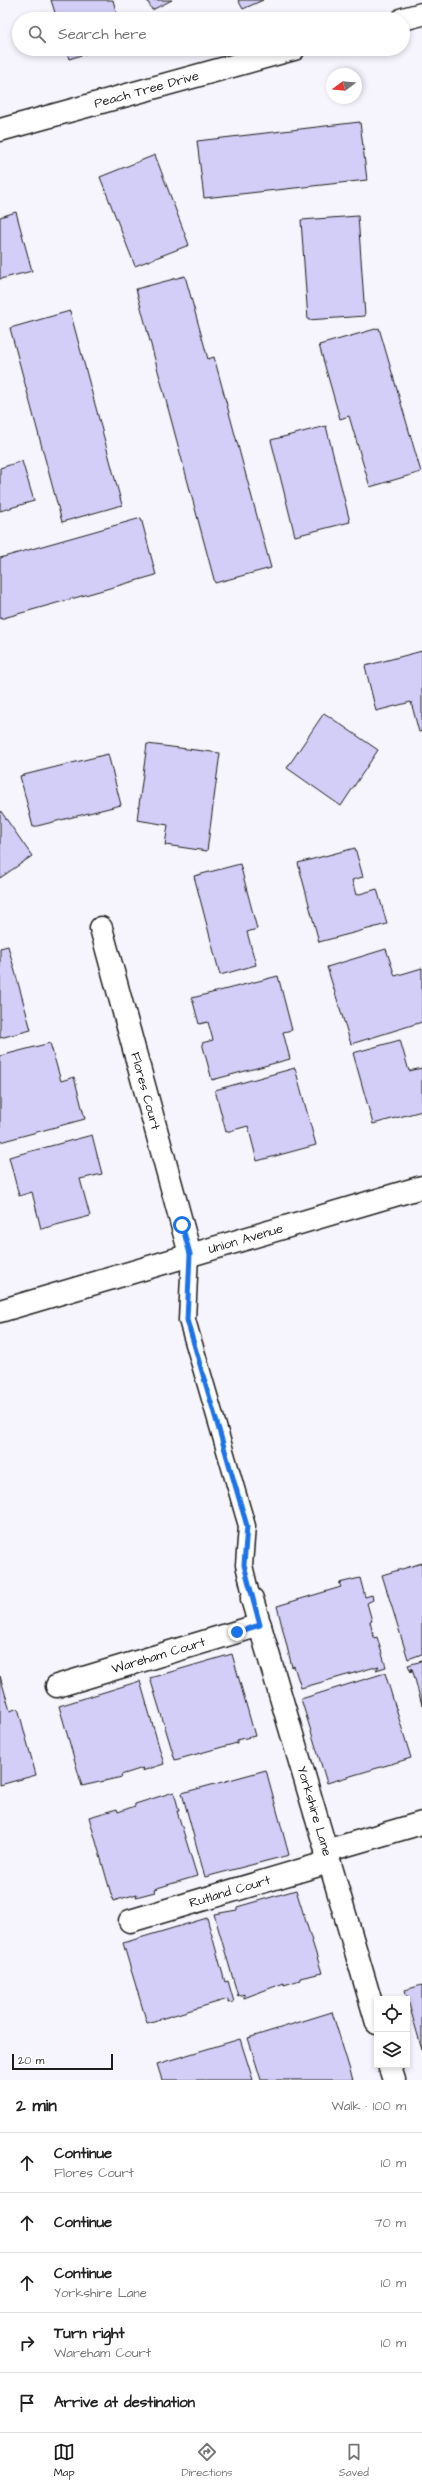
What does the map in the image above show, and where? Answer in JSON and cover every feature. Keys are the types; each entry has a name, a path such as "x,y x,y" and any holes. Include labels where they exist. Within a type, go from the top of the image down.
{"street":[{"path":"410,17 422,14"},
{"name":"Peach Tree Drive","path":"0,130 269,56"},
{"name":"Flores Court","path":"102,928 190,1254"},
{"name":"Union Avenue","path":"0,1311 422,1187"},
{"name":"Yorkshire Lane","path":"252,1599 374,2013"},
{"name":"Wareham Court","path":"57,1686 260,1625"},
{"name":"Rutland Court","path":"130,1921 328,1856 422,1823"},
{"path":"391,2068 394,2080"}],"lane":[{"path":"190,1254 187,1320 247,1526 244,1565 252,1599"}],"building":[{"path":"51,0 113,0 116,12 55,12"},
{"path":"147,0 172,0 152,10"},
{"path":"238,0 263,0 243,9"},
{"path":"68,56 79,56 69,59"},
{"path":"360,122 367,180 204,198 197,141"},
{"path":"155,155 189,245 135,266 100,177"},
{"path":"16,212 32,271 0,279 0,217"},
{"path":"358,216 365,316 308,320 301,220"},
{"path":"185,276 208,359 214,357 271,568 215,583 136,289"},
{"path":"70,311 122,505 62,522 10,328"},
{"path":"379,328 421,472 370,487 349,416 340,419 319,345"},
{"path":"326,426 350,522 295,536 271,440"},
{"path":"22,461 34,501 0,511 0,468"},
{"path":"141,518 156,575 0,619 0,558"},
{"path":"422,651 422,731 419,732 411,702 376,711 365,666"},
{"path":"324,713 378,750 341,806 287,768"},
{"path":"147,744 220,753 207,851 165,845 168,825 137,820"},
{"path":"108,754 121,805 33,827 20,776"},
{"path":"0,810 32,856 0,878"},
{"path":"355,848 363,877 352,880 356,895 377,889 387,924 319,942 298,863"},
{"path":"240,864 257,929 247,932 256,965 220,975 194,876"},
{"path":"8,946 31,1030 0,1038 0,948"},
{"path":"386,949 395,976 422,968 422,1022 351,1044 327,967"},
{"path":"278,976 292,1030 283,1032 290,1059 212,1080 202,1043 213,1040 208,1022 199,1024 192,998"},
{"path":"400,1040 409,1071 422,1068 422,1111 373,1124 353,1053"},
{"path":"50,1043 61,1081 74,1077 85,1119 0,1142 0,1056"},
{"path":"295,1068 316,1145 257,1161 248,1126 226,1132 215,1090"},
{"path":"92,1135 102,1174 80,1179 90,1216 41,1229 32,1192 19,1196 9,1157"},
{"path":"422,1563 422,1654 408,1659 382,1575"},
{"path":"360,1578 365,1597 372,1595 373,1600 367,1603 372,1621 370,1622 374,1638 377,1637 386,1667 376,1670 379,1666 301,1688 294,1666 292,1667 277,1606 341,1587 339,1583"},
{"path":"232,1654 255,1736 237,1740 237,1743 175,1760 150,1678"},
{"path":"422,1661 422,1705 412,1668 411,1672 408,1665"},
{"path":"385,1673 411,1758 327,1783 301,1699"},
{"path":"0,1676 10,1711 18,1708 36,1775 0,1785"},
{"path":"140,1681 164,1764 142,1771 143,1768 121,1775 122,1777 82,1786 59,1706"},
{"path":"266,1770 289,1855 205,1877 182,1793"},
{"path":"174,1792 179,1811 177,1811 197,1876 154,1889 155,1892 136,1897 137,1894 113,1901 89,1817 117,1809 118,1812 135,1806 135,1804"},
{"path":"296,1890 322,1973 300,1978 300,1980 284,1985 284,1983 244,1998 244,1994 238,1996 214,1914 237,1910 237,1907"},
{"path":"207,1918 225,1982 228,1981 234,2002 228,2003 228,1999 147,2023 123,1943"},
{"path":"422,1985 422,2050 410,2008 410,1996 407,1996 405,1990"},
{"path":"332,2012 353,2080 261,2080 248,2038"},
{"path":"240,2039 253,2080 162,2080 157,2064"}],"route":[{"path":"182,1225 190,1254 187,1320 247,1526 244,1565 260,1625 237,1632"}]}
